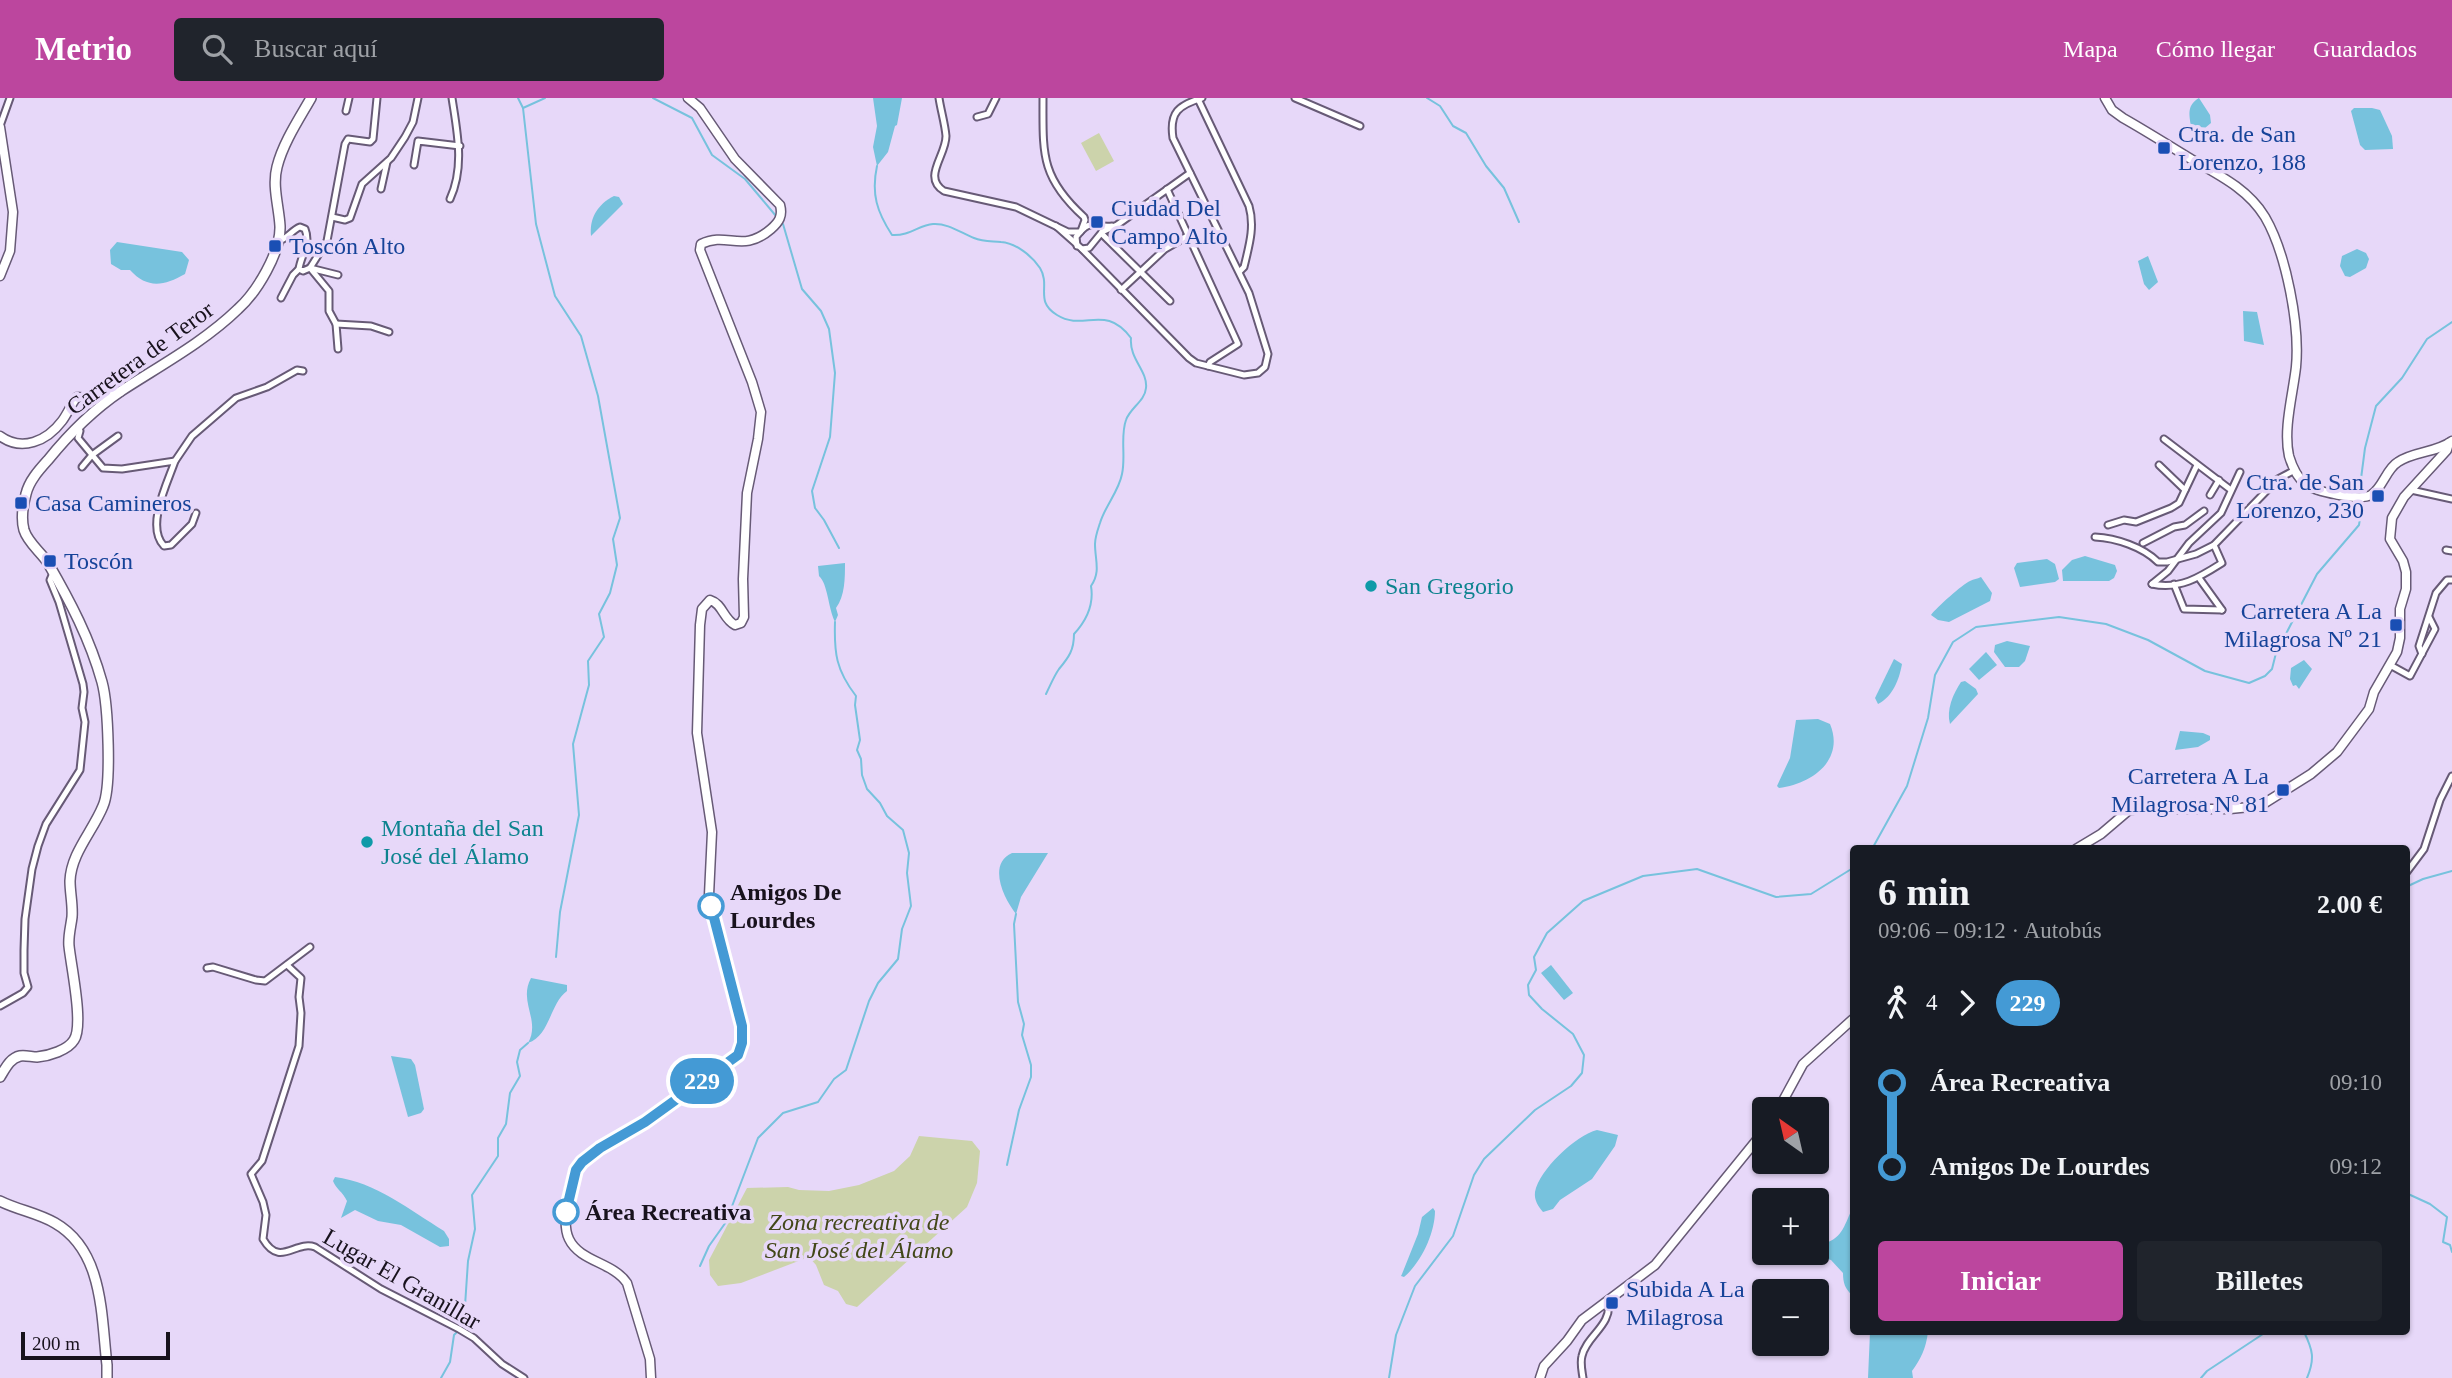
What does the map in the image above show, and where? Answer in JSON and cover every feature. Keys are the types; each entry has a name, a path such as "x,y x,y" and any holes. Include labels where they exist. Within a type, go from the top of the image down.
{"main road":[{"name":"Carretera de Teror","path":"0,1077 10,1062 19,1056 37,1057 62,1050 74,1041 78,1030 77,1001 68,942 72,915 70,879 74,858 105,802 109,777 103,685 84,630 45,559 29,541 23,529 27,489 35,475 78,426 97,409 212,332 241,307 257,285 275,254 279,241 276,169 311,98"},
{"path":"0,1200 54,1222 64,1229 94,1269 107,1378"}],"street":[{"path":"0,276 10,251 13,212 0,127 10,98"},
{"path":"346,111 349,98"},
{"path":"299,269 303,271 310,268 327,241 345,144 348,139 370,142 373,139 377,98"},
{"path":"332,217 345,220 350,218 362,184 387,162 413,122 418,98"},
{"path":"450,199 455,189 460,146 452,98"},
{"path":"651,1378 650,1360 627,1283 622,1275 577,1250 565,1227 566,1212 576,1170 582,1162 600,1148 645,1122 727,1064 738,1055 742,1043 742,1026 736,996 709,895 712,832 697,733 700,625 702,609 710,600 719,605 729,622 736,625 741,623 744,617 747,493 761,412 752,382 700,250 701,244 715,240 747,243 755,241 774,227 782,212 780,205 735,159 700,108 688,98"},
{"path":"939,98 946,137 943,152 934,170 934,180 938,187 944,191 1016,207 1068,232 1080,231 1088,225 1117,225"},
{"path":"977,117 988,114 996,98"},
{"path":"1043,98 1043,148 1050,174 1062,195 1085,220 1075,242 1080,248"},
{"path":"1295,98 1360,127"},
{"path":"2105,98 2112,110 2123,118 2247,193 2272,230 2295,322 2297,349 2288,435 2289,455 2305,484 2347,496 2365,497 2375,493 2400,460 2450,442"},
{"path":"1056,226 1189,359 1244,375 1258,373 1265,367 1268,354 1250,293 1173,138 1172,127 1177,110 1183,104 1200,99 1252,217 1244,267 1240,271"},
{"path":"414,165 418,141 460,146"},
{"path":"382,189 387,162"},
{"path":"1080,248 1089,248 1102,233 1190,173"},
{"path":"1167,189 1238,344 1208,366"},
{"path":"1078,211 1096,224 1139,272 1170,301"},
{"path":"279,241 295,229 305,229 307,246 299,269 281,298"},
{"path":"1121,290 1165,249 1189,235"},
{"path":"310,268 338,275"},
{"path":"310,268 329,291 329,311 336,324 338,349"},
{"path":"336,324 371,326 389,332"},
{"path":"196,513 192,524 171,545 168,547 161,544 159,509 167,476 192,436 236,398 267,387 297,370 303,371"},
{"path":"0,436 20,444 41,440 62,421 77,397 87,398 121,391"},
{"path":"87,398 97,409"},
{"path":"78,426 78,438 103,468 174,461"},
{"path":"82,467 92,455 118,436"},
{"path":"2164,439 2231,490"},
{"path":"2083,845 2101,834 2128,811 2251,807 2273,799 2311,774 2337,752 2369,709 2374,692 2397,652 2400,609 2406,589 2403,561 2390,539 2396,509 2450,442"},
{"path":"2159,465 2185,490"},
{"path":"2108,525 2124,520 2136,522 2158,515 2179,503 2197,465"},
{"path":"2095,537 2107,537 2148,552 2158,562 2196,554 2214,545 2278,479 2295,470"},
{"path":"2214,545 2222,563 2199,578 2186,583 2152,584 2221,513 2239,472"},
{"path":"2210,495 2219,481"},
{"path":"2411,490 2452,499"},
{"path":"2143,543 2174,527 2185,525 2204,511"},
{"path":"0,1006 23,993 28,987 24,973 25,919 32,869 46,824 80,770 85,722 82,708 84,692 59,602 50,580 53,573"},
{"path":"2174,584 2184,609 2222,610 2199,578"},
{"path":"2390,665 2410,676 2435,629 2428,617 2440,586 2447,580 2452,580"},
{"path":"2410,868 2424,849 2440,800 2452,776"},
{"path":"207,968 213,967 261,981 310,947"},
{"name":"Lugar El Granillar","path":"287,965 301,978 299,1046 262,1161 251,1174 266,1214 263,1234 266,1245 276,1252 291,1252 305,1245 315,1247 381,1289 474,1338 502,1364 524,1378"},
{"path":"1784,1097 1803,1064 1850,1022"},
{"path":"1540,1378 1544,1366 1582,1320 1655,1265 1752,1146"},
{"path":"1583,1378 1582,1354 1603,1324 1609,1307 1608,1301"}],"green space":[{"path":"1099,133 1114,161 1096,171 1081,143"},
{"name":"Zona recreativa de San José del Álamo","path":"919,1136 972,1141 980,1151 977,1183 967,1207 857,1307 846,1304 838,1291 824,1285 816,1265 809,1257 741,1283 718,1286 710,1275 709,1260 747,1188 788,1187 829,1191 859,1185 894,1171 910,1156"}],"water":[{"path":"873,98 902,98 888,152 877,166 873,147 877,126"},
{"path":"2199,98 2210,115 2211,123 2205,128 2191,126 2191,107"},
{"path":"2354,108 2380,110 2392,136 2393,149 2365,150 2360,145 2351,111"},
{"path":"614,196 619,197 623,204 591,236 591,223 596,212"},
{"path":"117,242 182,252 189,260 185,274 156,284 143,280 130,270 121,270 111,264 110,250"},
{"path":"2357,249 2366,253 2369,259 2366,268 2350,277 2345,276 2340,266 2342,256"},
{"path":"2148,256 2158,282 2149,290 2144,284 2138,261"},
{"path":"2243,311 2257,312 2264,345 2244,341"},
{"path":"2085,556 2115,565 2117,571 2114,578 2109,581 2063,581 2062,570 2072,560"},
{"path":"2047,559 2055,564 2059,579 2055,582 2020,587 2014,568 2017,563"},
{"path":"845,563 844,587 836,608 838,615 835,622 818,566"},
{"path":"1981,577 1992,593 1990,601 1949,622 1938,620 1931,615 1962,586"},
{"path":"2007,641 2030,646 2025,661 2019,667 2005,667 1994,652 1995,645"},
{"path":"1986,652 1997,665 1979,680 1969,669"},
{"path":"1894,659 1902,664 1899,676 1895,687 1878,704 1875,698"},
{"path":"2304,660 2312,669 2299,689 2296,685 2293,686 2290,679 2291,668"},
{"path":"1965,681 1976,689 1978,694 1950,724 1951,702 1961,682"},
{"path":"1818,719 1830,724 1833,749 1829,759 1814,775 1791,786 1779,788 1777,786 1790,758 1796,720"},
{"path":"2180,731 2203,733 2210,736 2210,740 2198,747 2175,750"},
{"path":"1012,853 1048,853 1021,897 1016,914 1003,891 999,873 1000,865"},
{"path":"1551,965 1573,993 1564,1000 1541,973"},
{"path":"531,978 567,985 567,991 561,996 541,1034 528,1043 532,1027 527,995"},
{"path":"391,1056 411,1059 415,1065 424,1109 421,1113 408,1117"},
{"path":"1597,1130 1618,1135 1615,1146 1592,1179 1560,1200 1553,1209 1543,1212 1537,1203 1535,1192 1543,1174 1569,1146"},
{"path":"335,1177 364,1185 405,1206 444,1231 449,1239 449,1246 440,1247 401,1225 378,1221 355,1210 341,1218 347,1201 334,1184"},
{"path":"1433,1208 1433,1229 1426,1247 1410,1271 1404,1277 1401,1276 1422,1217"},
{"path":"1850,1213 1850,1293 1845,1286 1843,1273 1829,1260 1829,1242 1840,1234"},
{"path":"1870,1335 1927,1335 1923,1353 1912,1371 1913,1378 1868,1378"}],"waterway":[{"path":"518,98 523,108 536,224 555,296 581,336 598,396 620,518 613,539 617,565 610,593 599,614 604,637 588,661 589,685 573,744 579,815 560,912 556,957"},
{"path":"523,108 545,98"},
{"path":"653,98 692,118 712,155 745,179 776,216"},
{"path":"1427,98 1440,106 1453,126 1466,133 1486,166 1504,188 1519,222"},
{"path":"877,166 875,194 882,218 892,235 939,224 977,239 1007,243 1018,248 1040,268 1044,281 1044,299 1050,310 1067,319 1103,320 1121,328 1131,338 1133,352 1146,382 1145,393 1124,426 1120,480 1096,536 1097,571 1091,586 1088,612 1074,634 1073,645 1066,661 1046,694"},
{"path":"783,224 802,289 821,311 829,329 835,373 830,437 812,491 815,508 839,548"},
{"path":"2359,494 2365,448 2376,406 2402,378 2427,339 2452,322"},
{"path":"1874,845 1907,786 1928,718 1935,675 1953,642 1976,627 2059,617 2106,624 2148,640 2205,671 2249,683 2265,676 2272,669 2276,653 2317,574 2359,525 2361,500"},
{"path":"700,1266 709,1246 726,1222 758,1138 783,1113 818,1102 834,1079 846,1070 869,1001 878,983 898,959 902,929 911,906 907,873 909,853 903,830 887,816 880,803 867,789 862,775 861,759 857,750 860,740 856,696 840,669 835,643 835,622"},
{"path":"1389,1378 1396,1335 1415,1286 1453,1236 1474,1175 1484,1159 1535,1110 1571,1086 1582,1073 1584,1055 1573,1034 1529,995 1528,985 1536,970 1534,957 1547,933 1583,901 1643,876 1697,869 1776,897 1811,894 1850,870"},
{"path":"2410,885 2452,871"},
{"path":"1007,1165 1019,1110 1031,1077 1031,1065 1022,1035 1024,1024 1018,1002 1014,924 1016,914"},
{"path":"460,1326 475,1229 472,1195 498,1156 498,1138 506,1124 510,1093 520,1076 517,1062 520,1050 528,1043"},
{"path":"2410,1195 2430,1204 2447,1217 2443,1242 2450,1245 2452,1252"},
{"path":"441,1378 450,1362 454,1335 458,1331"},
{"path":"2201,1378 2207,1371 2261,1335"},
{"path":"2305,1335 2312,1355 2307,1378"}],"bus line":[{"name":"229","path":"566,1212 576,1170 582,1162 600,1148 645,1122 738,1055 742,1043 742,1026 711,906"}],"place":[{"name":"Ctra. de San Lorenzo, 188","path":"2164,148"},
{"name":"Ciudad Del Campo Alto","path":"1097,222"},
{"name":"Toscón Alto","path":"275,246"},
{"name":"Ctra. de San Lorenzo, 230","path":"2378,496"},
{"name":"Casa Camineros","path":"21,503"},
{"name":"Toscón","path":"50,561"},
{"name":"San Gregorio","path":"1371,586"},
{"name":"Carretera A La Milagrosa Nº 21","path":"2396,625"},
{"name":"Carretera A La Milagrosa Nº 81","path":"2283,790"},
{"name":"Montaña del San José del Álamo","path":"367,842"},
{"name":"Amigos De Lourdes","path":"711,906"},
{"name":"Área Recreativa","path":"566,1212"},
{"name":"Subida A La Milagrosa","path":"1612,1303"}]}
